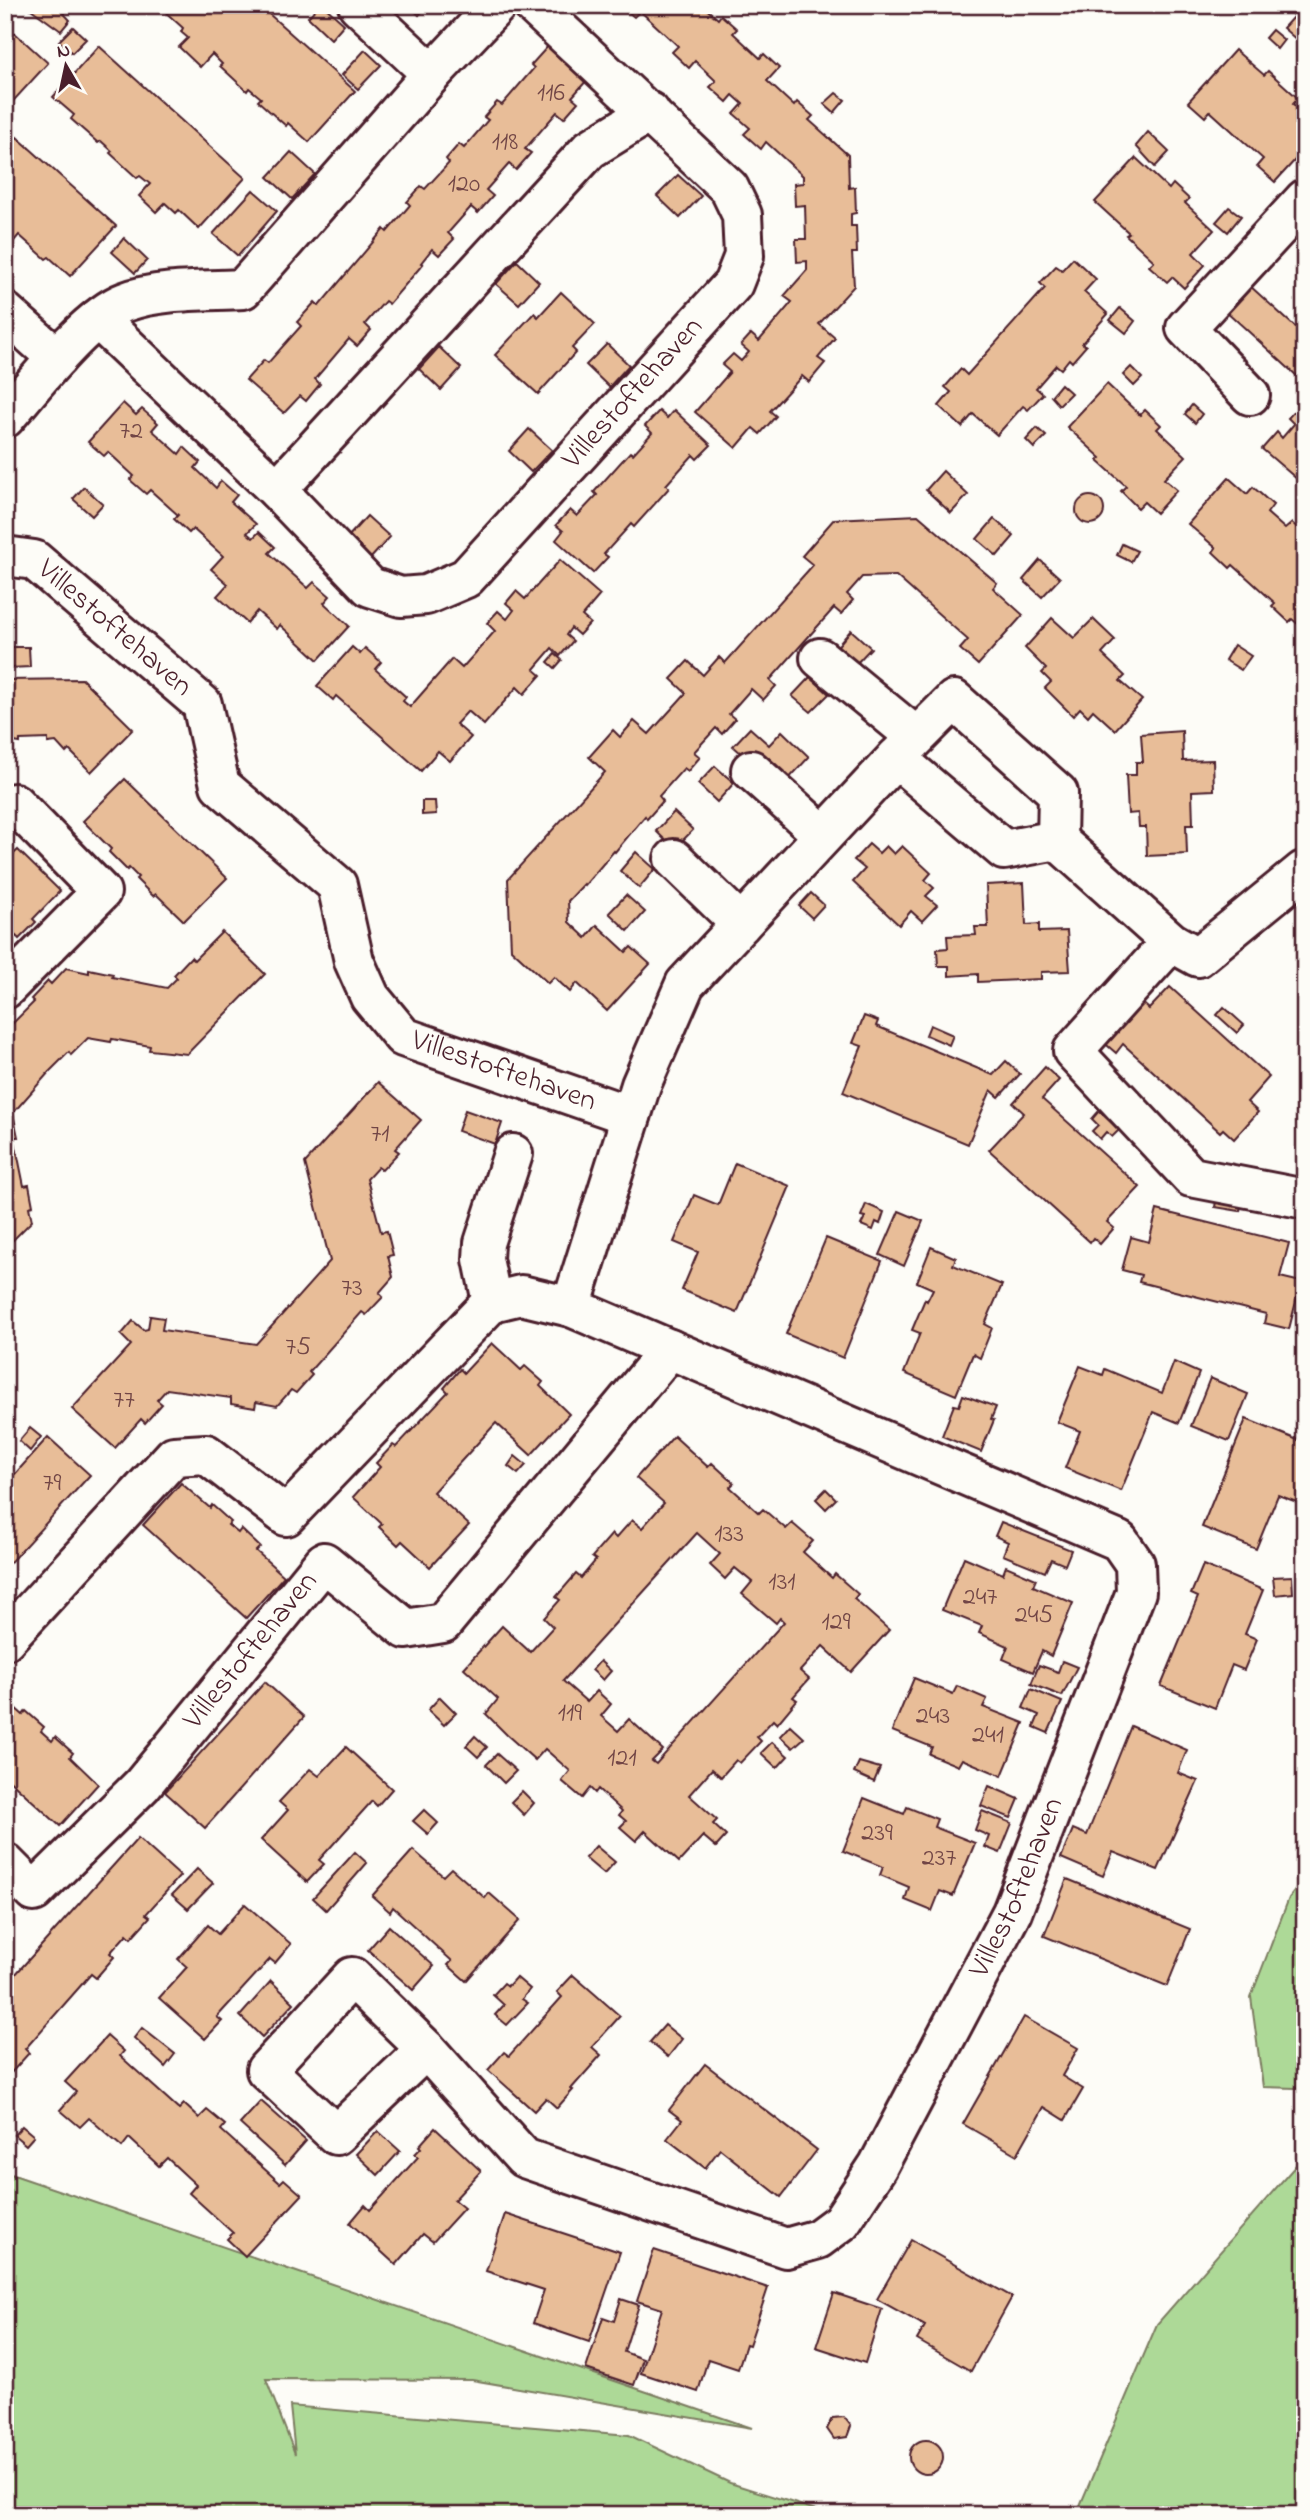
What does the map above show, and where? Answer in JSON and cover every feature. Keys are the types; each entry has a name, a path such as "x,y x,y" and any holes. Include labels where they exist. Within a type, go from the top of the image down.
{"street":[{"path":"358,5 432,74"},
{"path":"5,418 57,358 98,319 124,302 157,294 243,289 432,74 497,5"},
{"name":"Villestoftehaven","path":"98,319 277,490 370,587 401,597 426,595 466,578 733,284 744,256 742,215 729,188 533,5"},
{"path":"277,490 590,149 650,112"},
{"path":"1250,395 1186,328 1305,199"},
{"path":"5,313 57,358"},
{"name":"Villestoftehaven","path":"5,556 34,560 202,704 220,785 337,885 354,961 370,997 403,1037 631,1116"},
{"path":"820,658 1004,850 1057,840 1171,943 1198,957 1303,871 1305,873"},
{"name":"Villestoftehaven","path":"571,1307 641,1085 685,984 906,747 954,700 1058,793 1057,840"},
{"path":"751,770 824,835"},
{"path":"5,808 14,803 101,892 5,989"},
{"path":"674,859 741,923"},
{"path":"1171,943 1073,1051 1191,1177 1305,1199"},
{"path":"286,1516 492,1303 483,1259 484,1243 513,1154"},
{"name":"Villestoftehaven","path":"426,2049 524,2158 786,2248 818,2239 841,2222 878,2166 1012,1912 1136,1592 1135,1564 1119,1541 571,1307 521,1295 492,1303"},
{"name":"Villestoftehaven","path":"5,1863 34,1892 142,1784 324,1562 406,1629 443,1623 670,1349"},
{"path":"5,1640 174,1456 206,1454 286,1516 324,1562"}],"green space":[{"path":"1305,1878 1305,2082 1295,2088 1263,2087 1251,1997 1289,1898"},
{"path":"1305,2155 1305,2515 1076,2515 1157,2324"},
{"path":"5,2172 752,2428 472,2380 266,2379 295,2454 290,2406 629,2435 730,2483 832,2515 5,2515"}],"building":[{"path":"34,5 56,5 70,20 61,31 31,9"},
{"path":"166,5 259,5 355,91 309,142 258,101 261,98 249,88 247,91 220,66 222,64 212,54 200,67 179,47 188,38 181,32 183,28 162,9"},
{"path":"319,5 323,5 344,24 331,39 308,17"},
{"path":"408,5 428,5 419,15"},
{"path":"620,5 702,5 718,19 721,15 737,29 733,33 760,58 764,54 779,68 767,81 794,106 797,102 813,116 809,120 848,155 849,188 855,187 856,213 851,214 851,226 856,226 857,253 852,253 854,286 819,324 835,338 818,358 825,363 809,382 802,376 770,411 776,416 760,434 753,428 736,448 695,412 730,372 722,365 733,354 741,361 749,352 741,345 751,334 759,341 792,302 784,296 807,270 807,261 797,262 796,239 806,239 805,205 795,206 794,184 803,183 803,176 766,142 761,149 744,134 750,128 734,114 743,104 733,95 727,102 710,87 716,81 695,61 689,68 672,52 678,46 640,11 634,17"},
{"path":"1294,5 1305,5 1305,47 1283,28 1294,16 1289,11"},
{"path":"5,24 48,63 5,110"},
{"path":"73,27 86,39 72,53 59,41"},
{"path":"1272,30 1284,40 1277,49 1265,38"},
{"path":"549,45 588,79 572,97 578,102 564,118 557,112 525,149 531,153 516,170 509,164 486,190 493,196 478,213 471,207 448,233 454,239 439,255 432,249 421,263 423,264 389,304 385,301 365,324 371,330 357,346 349,339 315,379 320,384 306,401 300,396 284,413 246,380 264,360 268,363 301,326 297,322 315,302 319,306 384,229 387,232 410,205 407,202 421,186 425,189 449,163 446,159 459,144 464,148 488,120 484,117 497,102 502,105 534,68 531,65"},
{"path":"99,46 245,178 199,229 179,210 176,213 165,203 156,212 139,196 150,184 140,176 137,178 101,141 98,143 71,119 74,115 53,97"},
{"path":"365,50 381,65 358,89 342,75"},
{"path":"1235,50 1264,75 1268,71 1298,98 1293,104 1305,114 1305,149 1275,182 1257,166 1263,159 1210,111 1205,117 1188,102"},
{"path":"836,93 845,100 834,113 824,104"},
{"path":"1148,132 1169,152 1155,167 1136,146"},
{"path":"17,137 116,226 70,276 19,235 9,247 5,243 5,150"},
{"path":"291,152 315,174 292,199 268,177"},
{"path":"1136,158 1169,189 1173,184 1189,199 1185,203 1214,230 1193,253 1205,265 1184,288 1172,277 1167,282 1149,266 1154,261 1126,235 1129,233 1095,202"},
{"path":"678,175 701,196 680,218 657,196"},
{"path":"253,190 277,211 238,256 213,234"},
{"path":"1229,207 1241,216 1228,232 1216,222"},
{"path":"124,238 147,260 135,273 112,252"},
{"path":"1073,258 1096,279 1084,292 1108,314 1082,343 1086,346 1072,362 1069,359 1061,369 1056,365 1036,388 1043,394 1028,410 1023,406 997,435 973,414 962,427 939,406 951,392 945,387 961,369 967,375 1045,288 1040,283 1056,266 1062,270"},
{"path":"517,261 539,282 519,304 496,284"},
{"path":"1249,285 1305,336 1305,367 1297,376 1225,310"},
{"path":"561,292 595,324 572,348 576,352 538,394 495,355 534,313 538,317"},
{"path":"1120,308 1135,321 1126,333 1110,320"},
{"path":"607,344 629,365 609,387 586,365"},
{"path":"439,347 461,368 441,390 419,369"},
{"path":"1131,367 1142,378 1134,386 1123,375"},
{"path":"1061,384 1071,393 1059,405 1051,396"},
{"path":"1107,384 1140,415 1145,410 1161,425 1157,429 1186,456 1164,479 1177,490 1156,513 1144,502 1138,508 1121,491 1126,486 1098,461 1101,458 1067,427"},
{"path":"1305,399 1305,486 1262,449 1277,432 1282,438 1294,424 1288,418"},
{"path":"123,403 136,415 142,409 158,423 152,430 179,454 184,447 200,462 195,468 216,488 221,481 237,495 231,502 256,524 247,533 253,538 259,532 275,547 269,553 308,588 314,582 330,596 324,603 349,626 318,660 280,625 277,629 257,611 247,623 217,596 228,584 211,569 223,556 193,529 189,533 174,519 178,515 150,490 146,494 130,480 134,476 108,452 104,456 88,442"},
{"path":"1192,405 1202,414 1195,423 1185,414"},
{"path":"674,410 711,445 697,459 693,455 666,485 669,488 634,527 631,524 604,554 608,557 593,573 556,540 563,531 556,525 570,510 577,516 597,495 594,492 630,452 633,454 652,433 645,426 659,411 667,418"},
{"path":"1037,428 1046,436 1034,448 1026,440"},
{"path":"529,429 552,450 531,472 509,451"},
{"path":"943,471 968,495 951,513 926,490"},
{"path":"1229,478 1247,494 1253,487 1273,505 1267,513 1285,529 1292,523 1305,534 1305,630 1292,619 1289,622 1272,606 1275,603 1233,565 1230,568 1213,552 1216,548 1188,524"},
{"path":"84,487 103,504 92,516 73,499"},
{"path":"1090,496 1100,500 1104,510 1100,520 1090,524 1080,520 1076,510 1080,500"},
{"path":"918,515 997,583 993,588 1023,615 978,665 960,649 968,640 896,576 862,577 847,594 853,600 841,614 834,608 770,680 776,686 763,700 751,689 729,714 735,719 722,734 716,728 694,752 700,757 688,771 684,768 659,796 663,801 647,819 645,816 568,901 569,922 586,938 597,925 626,952 631,947 650,964 607,1011 577,983 570,992 554,977 548,983 511,949 508,879 605,772 589,757 613,730 620,737 634,721 649,734 686,693 671,679 688,661 703,675 719,657 725,663 813,565 802,556 834,519"},
{"path":"367,516 390,537 370,559 347,538"},
{"path":"994,519 1014,536 997,556 977,539"},
{"path":"1122,544 1137,551 1131,562 1117,555"},
{"path":"560,560 600,595 582,616 590,623 579,635 571,628 566,635 573,641 560,656 552,648 534,669 541,675 524,694 517,687 484,725 468,711 456,724 471,737 450,761 438,751 421,771 336,696 333,700 317,686 352,647 360,654 365,648 381,662 375,669 406,697 403,701 410,707 452,659 462,668 495,631 487,623 498,611 507,619 514,610 506,603 516,591 525,599"},
{"path":"1040,560 1060,578 1042,597 1023,580"},
{"path":"1052,618 1074,638 1093,619 1115,640 1102,654 1125,676 1120,681 1142,700 1115,730 1093,710 1088,716 1080,708 1073,716 1045,688 1051,682 1042,673 1046,669 1025,648"},
{"path":"851,630 871,648 854,666 835,649"},
{"path":"1234,645 1251,656 1241,670 1225,660"},
{"path":"8,647 29,647 30,667 9,668"},
{"path":"555,654 562,660 555,668 548,662"},
{"path":"810,677 829,694 811,712 792,696"},
{"path":"82,679 133,729 91,772 69,750 66,753 56,742 48,743 48,739 20,740 20,743 14,742 5,751 5,680"},
{"path":"750,728 769,745 782,731 809,757 785,783 752,763 733,746"},
{"path":"1182,731 1183,761 1213,760 1214,790 1192,791 1193,825 1186,825 1187,854 1147,856 1146,827 1139,827 1138,813 1128,814 1126,775 1136,775 1136,762 1143,762 1141,734"},
{"path":"715,766 734,783 717,802 698,784"},
{"path":"125,779 227,878 184,921 156,894 153,896 129,868 127,870 109,852 111,849 83,821"},
{"path":"422,801 435,801 436,814 422,815"},
{"path":"674,812 693,830 674,849 656,831"},
{"path":"869,844 879,853 886,846 894,854 902,846 931,873 925,880 934,888 926,896 937,905 922,921 911,911 899,925 853,882 865,869 854,860"},
{"path":"18,850 60,891 33,919 36,922 19,939 16,936 6,946 9,950 5,953 5,862"},
{"path":"636,852 655,869 639,888 620,871"},
{"path":"1024,883 1026,925 1039,924 1039,932 1067,931 1070,971 1041,972 1041,979 978,982 978,974 949,976 949,966 938,966 937,949 948,948 947,936 976,935 975,927 988,927 986,885"},
{"path":"811,893 824,905 812,918 799,906"},
{"path":"626,895 645,912 628,931 609,913"},
{"path":"222,932 265,974 187,1054 149,1050 150,1046 112,1039 111,1042 88,1038 49,1072 13,1113 18,1137 14,1137 24,1186 29,1185 33,1206 29,1207 32,1221 5,1248 5,1031 34,1002 31,999 48,981 51,984 66,968 89,973 89,969 113,974 112,977 167,988 177,978 174,975 191,957 194,960"},
{"path":"1170,987 1269,1077 1247,1102 1258,1112 1234,1139 1223,1129 1220,1132 1123,1044 1116,1053 1101,1040 1138,999 1149,1009"},
{"path":"1224,1007 1244,1025 1237,1033 1217,1015"},
{"path":"864,1016 878,1021 876,1026 993,1075 1006,1061 1020,1074 999,1097 991,1090 968,1144 843,1092 862,1046 853,1043"},
{"path":"930,1025 953,1035 949,1045 926,1035"},
{"path":"1045,1067 1059,1080 1042,1099 1140,1187 1107,1222 1114,1228 1100,1244 1093,1238 1090,1242 989,1150 1024,1113 1013,1103"},
{"path":"378,1082 421,1120 395,1149 399,1152 382,1170 378,1167 367,1179 381,1232 387,1231 393,1255 388,1256 393,1277 379,1293 383,1297 366,1315 362,1312 309,1372 312,1375 296,1393 291,1390 277,1406 256,1402 255,1408 231,1404 231,1398 167,1389 157,1400 162,1404 145,1423 141,1419 115,1448 72,1409 131,1345 121,1335 133,1321 144,1330 148,1329 150,1316 164,1318 162,1330 256,1344 330,1261 305,1163"},
{"path":"465,1110 502,1123 495,1144 458,1131"},
{"path":"1099,1111 1119,1130 1112,1137 1106,1132 1100,1139 1092,1131 1098,1125 1092,1119"},
{"path":"735,1163 790,1186 737,1313 682,1290 698,1252 674,1242 694,1195 718,1205"},
{"path":"1217,1196 1242,1200 1240,1211 1215,1207"},
{"path":"866,1204 884,1212 880,1224 876,1222 873,1230 861,1225"},
{"path":"1157,1210 1289,1243 1280,1277 1301,1282 1289,1329 1264,1323 1266,1314 1139,1282 1141,1275 1122,1270 1131,1237 1149,1242"},
{"path":"899,1211 923,1221 904,1266 880,1255"},
{"path":"826,1238 882,1261 843,1358 786,1334"},
{"path":"931,1247 956,1258 953,1265 1002,1285 985,1324 992,1328 980,1358 973,1354 956,1395 904,1373 920,1333 912,1330 925,1299 927,1301 933,1289 917,1282"},
{"path":"492,1343 521,1370 525,1366 543,1382 540,1386 569,1414 531,1455 496,1423 433,1492 469,1525 430,1567 402,1541 398,1545 379,1527 382,1524 353,1497 380,1467 376,1463 393,1445 396,1447 448,1392 444,1388 460,1369 464,1373"},
{"path":"1174,1362 1199,1373 1179,1423 1153,1412 1121,1491 1065,1468 1080,1431 1057,1422 1080,1366 1103,1375 1105,1369 1162,1393"},
{"path":"1210,1378 1248,1394 1229,1441 1191,1426"},
{"path":"963,1395 996,1407 991,1419 994,1420 981,1452 942,1436 954,1405 959,1406"},
{"path":"1246,1419 1305,1443 1305,1505 1278,1495 1256,1549 1202,1527"},
{"path":"30,1428 41,1437 30,1451 19,1441"},
{"path":"674,1436 708,1467 712,1463 734,1483 730,1487 759,1513 763,1509 786,1529 792,1523 813,1541 803,1552 832,1578 835,1574 858,1594 854,1599 889,1630 851,1672 823,1646 800,1671 809,1679 793,1697 797,1700 777,1724 773,1720 757,1737 761,1741 740,1763 736,1760 721,1777 712,1769 689,1795 717,1820 713,1824 726,1836 716,1847 703,1836 679,1862 645,1831 636,1841 620,1827 626,1821 619,1815 622,1811 598,1789 595,1793 590,1788 582,1798 562,1781 570,1771 545,1749 535,1760 507,1735 486,1714 498,1699 464,1668 502,1626 530,1652 553,1627 544,1618 560,1600 556,1597 576,1574 581,1578 596,1560 592,1557 612,1534 616,1538 632,1520 642,1528 664,1503 636,1478","holes":["697,1533 720,1554 710,1565 725,1579 735,1568 752,1582 742,1594 776,1623 780,1618 784,1622 656,1764 652,1761 663,1750 629,1719 618,1731 601,1716 611,1704 597,1691 587,1702 563,1681"]},
{"path":"48,1437 90,1475 5,1568 5,1475 10,1469 15,1474"},
{"path":"515,1456 526,1465 518,1474 508,1466"},
{"path":"181,1483 210,1508 212,1505 231,1522 228,1525 238,1533 241,1529 260,1547 256,1551 284,1576 246,1618 143,1525"},
{"path":"826,1489 836,1499 826,1509 816,1499"},
{"path":"1001,1522 1071,1550 1065,1565 1051,1559 1045,1572 1003,1555 1008,1542 995,1536"},
{"path":"964,1557 1003,1574 1006,1566 1036,1579 1033,1586 1073,1603 1051,1656 1042,1651 1033,1672 1003,1659 1008,1646 979,1633 982,1626 942,1610"},
{"path":"1203,1565 1263,1590 1245,1634 1257,1639 1244,1670 1232,1665 1215,1708 1161,1686 1198,1597 1191,1594"},
{"path":"1292,1576 1293,1593 1275,1595 1273,1577"},
{"path":"600,1661 611,1671 603,1680 592,1670"},
{"path":"1062,1661 1077,1667 1062,1696 1031,1684 1039,1665 1058,1672"},
{"path":"914,1678 953,1694 957,1686 987,1699 983,1707 1024,1723 1002,1776 962,1759 958,1766 929,1754 932,1747 892,1731"},
{"path":"265,1682 304,1717 205,1828 165,1792"},
{"path":"1031,1689 1062,1702 1048,1733 1034,1727 1039,1715 1023,1708"},
{"path":"440,1697 456,1713 444,1725 428,1710"},
{"path":"5,1699 23,1715 26,1711 44,1727 41,1731 52,1741 55,1737 73,1753 70,1757 98,1784 60,1826 5,1776"},
{"path":"790,1725 804,1738 793,1748 780,1736"},
{"path":"1131,1726 1187,1750 1178,1773 1198,1781 1158,1870 1113,1852 1103,1876 1061,1858 1073,1829 1087,1835"},
{"path":"475,1736 487,1747 478,1757 466,1746"},
{"path":"772,1742 788,1756 777,1768 761,1753"},
{"path":"346,1747 392,1789 377,1806 372,1801 319,1860 324,1864 307,1882 261,1840 288,1810 279,1802 310,1769 319,1776"},
{"path":"497,1754 516,1771 504,1783 486,1765"},
{"path":"859,1762 880,1768 874,1782 854,1773"},
{"path":"989,1786 1019,1799 1011,1818 981,1806"},
{"path":"522,1791 534,1803 524,1815 511,1802"},
{"path":"864,1798 904,1814 907,1807 937,1819 934,1827 975,1843 953,1896 940,1891 932,1911 905,1900 909,1887 880,1875 883,1867 843,1851"},
{"path":"424,1810 438,1823 428,1834 413,1821"},
{"path":"982,1811 1012,1823 1000,1853 985,1847 989,1836 975,1830"},
{"path":"138,1838 180,1876 146,1914 150,1917 131,1938 127,1934 110,1953 114,1957 96,1978 91,1974 25,2049 29,2053 10,2074 5,2071 5,1986"},
{"path":"596,1846 615,1862 604,1874 585,1858"},
{"path":"413,1850 443,1876 451,1868 485,1898 489,1893 520,1920 466,1981 448,1965 452,1961 393,1907 390,1912 372,1896"},
{"path":"355,1852 367,1863 326,1910 313,1898"},
{"path":"197,1869 213,1883 188,1909 172,1895"},
{"path":"1067,1879 1190,1929 1167,1986 1044,1936"},
{"path":"245,1904 291,1944 275,1963 270,1959 217,2017 222,2021 205,2039 159,1998 187,1967 178,1959 208,1925 218,1934"},
{"path":"389,1926 434,1966 413,1990 368,1950"},
{"path":"573,1975 620,2016 592,2047 601,2055 557,2108 546,2098 534,2111 488,2070 504,2052 509,2056 562,1997 557,1992"},
{"path":"516,1977 530,1989 522,1999 528,2003 507,2025 495,2015 504,2005 493,1995 504,1983 508,1986"},
{"path":"271,1981 294,2003 262,2037 240,2016"},
{"path":"1024,2017 1078,2048 1062,2076 1083,2089 1065,2120 1044,2107 1017,2155 963,2124"},
{"path":"665,2025 682,2039 668,2057 650,2042"},
{"path":"142,2028 175,2054 165,2067 134,2038"},
{"path":"107,2036 124,2051 120,2056 179,2109 184,2104 199,2118 207,2110 225,2125 221,2130 280,2183 284,2179 302,2195 245,2256 227,2239 233,2233 189,2193 196,2185 167,2158 159,2166 129,2138 122,2147 89,2118 80,2127 60,2110 76,2092 65,2082"},
{"path":"705,2064 817,2150 781,2197 720,2149 705,2168 667,2139 682,2120 669,2110"},
{"path":"261,2101 306,2141 285,2165 240,2124"},
{"path":"22,2126 34,2136 26,2145 14,2135"},
{"path":"435,2128 481,2171 454,2200 464,2208 433,2242 423,2234 396,2265 350,2223 365,2205 370,2210 418,2157 415,2154 421,2148 419,2146"},
{"path":"378,2131 400,2151 378,2175 356,2154"},
{"path":"505,2214 620,2252 589,2342 533,2323 544,2290 486,2271"},
{"path":"911,2240 1012,2297 971,2371 917,2340 925,2326 877,2299"},
{"path":"654,2250 768,2288 738,2369 708,2359 698,2392 641,2373 662,2309 637,2301"},
{"path":"834,2293 882,2309 865,2363 816,2347"},
{"path":"621,2299 639,2305 624,2352 643,2359 634,2385 586,2369 603,2317 614,2321"},
{"path":"844,2417 851,2426 847,2437 834,2439 827,2429 832,2418"},
{"path":"926,2440 938,2445 943,2457 938,2469 926,2474 914,2469 909,2457 914,2445"}]}
